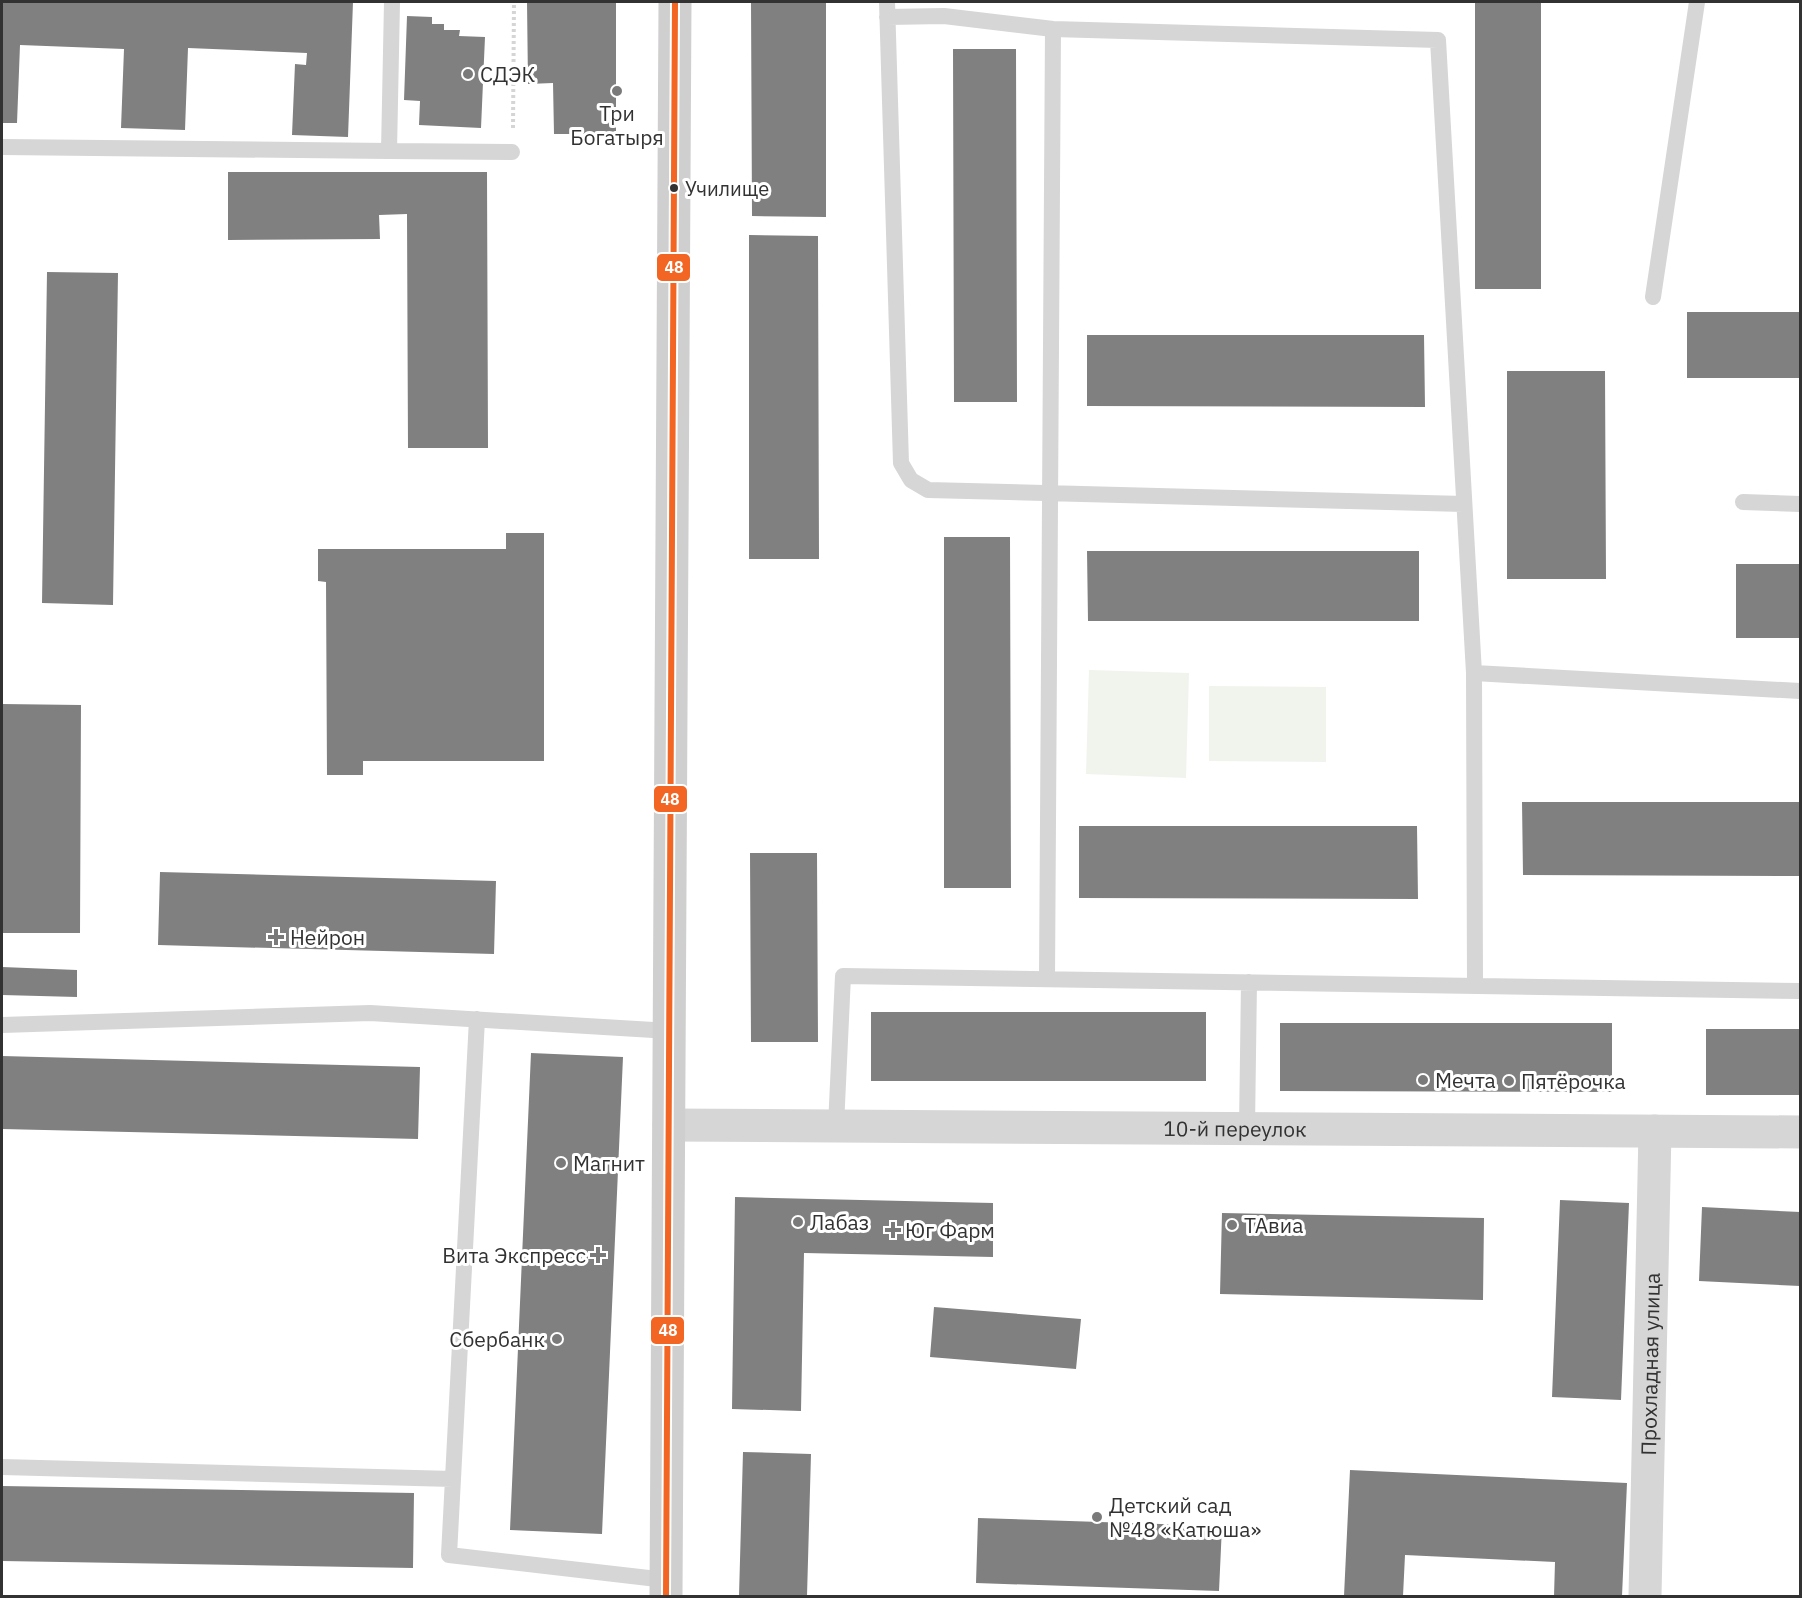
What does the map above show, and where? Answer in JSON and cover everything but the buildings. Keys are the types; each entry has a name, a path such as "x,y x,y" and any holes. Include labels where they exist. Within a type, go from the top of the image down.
{"main road":[{"path":"666,1588 675,2"}],"street":[{"name":"10-й переулок","path":"669,1125 1800,1132"},
{"name":"Прохладная улица","path":"1645,1596 1655,1131"}],"lane":[{"path":"389,151 392,2"},
{"path":"1653,297 1697,2"},
{"path":"1464,504 928,490 911,480 901,463 887,9 1053,29 1438,40 1474,673 1475,986"},
{"path":"1047,979 1053,29"},
{"path":"2,147 512,152"},
{"path":"1743,502 1800,504"},
{"path":"1474,673 1800,690"},
{"path":"836,1126 843,976 1800,991"},
{"path":"1247,1128 1249,982"},
{"path":"2,1025 370,1013 670,1031"},
{"path":"477,1019 449,1554 666,1588"},
{"path":"2,1467 453,1479"}],"path":[{"path":"512,152 514,2"}],"shaded area":[{"path":"1089,670 1189,673 1186,778 1086,774"},
{"path":"1209,686 1326,687 1326,762 1209,761"}],"transit line":[{"name":"48","path":"666,1596 675,2"}],"place":[{"name":"СДЭК","path":"468,74"},
{"name":"Три Богатыря","path":"617,91"},
{"name":"Училище","path":"674,188"},
{"name":"Нейрон","path":"276,937"},
{"name":"Мечта","path":"1423,1080"},
{"name":"Пятёрочка","path":"1509,1081"},
{"name":"Магнит","path":"561,1163"},
{"name":"Лабаз","path":"798,1222"},
{"name":"ТАвиа","path":"1232,1225"},
{"name":"Юг Фарм","path":"893,1230"},
{"name":"Вита Экспресс","path":"598,1255"},
{"name":"Сбербанк","path":"557,1339"},
{"name":"Детский сад №48 «Катюша»","path":"1097,1517"}]}
